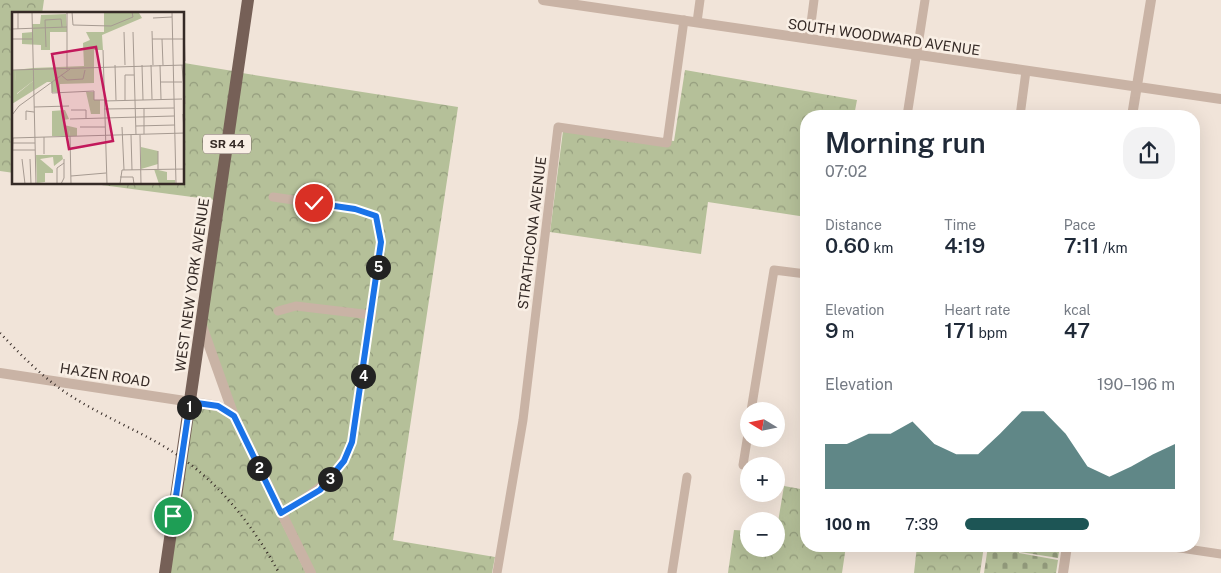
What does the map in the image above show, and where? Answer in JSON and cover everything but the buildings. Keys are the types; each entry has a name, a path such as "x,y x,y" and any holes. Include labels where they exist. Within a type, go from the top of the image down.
{"main road":[{"name":"WEST NEW YORK AVENUE","path":"165,573 248,0"}],"street":[{"name":"SOUTH WOODWARD AVENUE","path":"543,0 583,3 916,56 1221,100"},
{"path":"697,22 700,0"},
{"path":"809,39 814,0"},
{"path":"908,110 925,0"},
{"path":"1133,110 1151,0"},
{"name":"STRATHCONA AVENUE","path":"497,573 523,420 558,127 667,143 684,20"},
{"path":"1021,110 1026,71"},
{"path":"274,197 355,209 376,216 381,242 372,315 352,442 344,461 320,490 281,513"},
{"path":"752,402 774,270 800,273"},
{"path":"278,311 296,306 372,315"},
{"path":"202,326 234,416 311,573"},
{"name":"HAZEN ROAD","path":"0,373 218,406 234,416"},
{"path":"672,573 687,477"},
{"path":"1200,551 1221,554"},
{"path":"1064,573 1066,552"}],"green space":[{"path":"0,0 44,0 42,12 12,12 12,173 0,171"},
{"path":"185,63 233,71 215,200 102,185 185,185"},
{"path":"685,70 857,100 855,110 800,110 800,216 708,202 701,254 550,232 563,131 674,141"},
{"path":"242,73 458,107 393,540 495,557 492,573 315,573 239,417 206,326"},
{"path":"194,406 217,410 230,418 306,573 169,573"},
{"path":"785,486 800,489 800,552 845,552 842,573 728,573 734,530 740,530 740,557 785,557 785,512 780,512 781,502 785,502"},
{"path":"916,552 983,552 980,573 914,573"},
{"path":"987,552 1019,552 1058,560 1056,573 984,573"},
{"path":"1020,552 1059,552 1058,558"}],"railway":[{"path":"0,333 34,367 71,396 158,443 196,469 228,499 242,516 268,553 279,573"}],"route":[{"path":"173,516 180,458 190,402 218,406 234,416 281,513 320,490 344,461 352,442 358,410 381,242 376,216 355,209 314,203"}]}
